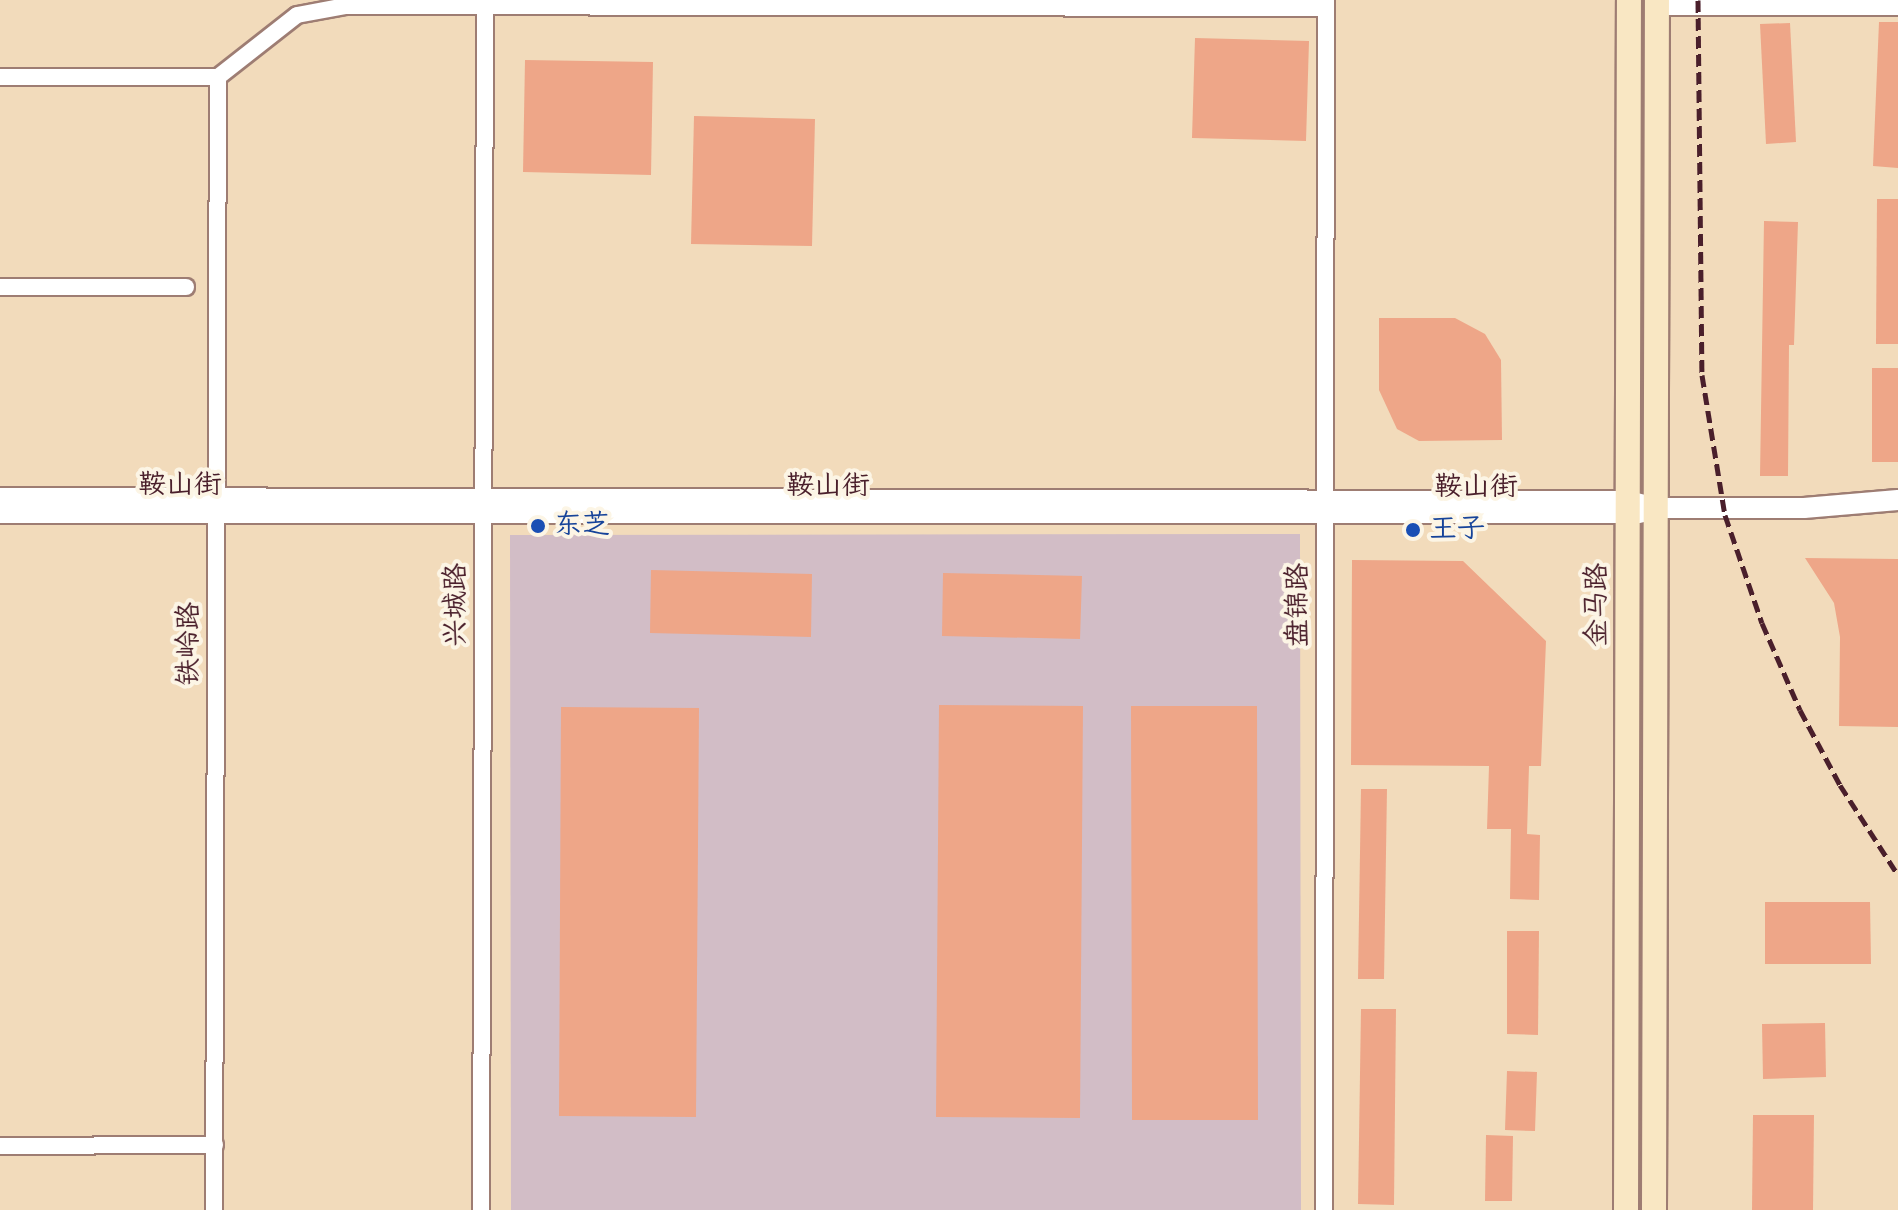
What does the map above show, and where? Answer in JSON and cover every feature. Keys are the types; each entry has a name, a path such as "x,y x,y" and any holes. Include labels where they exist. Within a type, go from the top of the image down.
{"main road":[{"name":"金马路","path":"1626,1210 1629,0"},
{"name":"金马路","path":"1654,1210 1657,3"}],"street":[{"path":"0,77 218,77 272,31 297,15 320,8 485,3 1326,4"},
{"name":"兴城路","path":"481,1210 485,3"},
{"path":"1657,3 1898,7"},
{"name":"盘锦路","path":"1324,1210 1326,4"},
{"name":"铁岭路","path":"214,1210 218,77"},
{"path":"0,287 186,287"},
{"name":"鞍山街","path":"0,498 217,506"},
{"name":"鞍山街","path":"0,513 217,506 1804,508 1898,500"},
{"path":"0,1146 215,1145"}],"shaded area":[{"path":"1300,534 1301,1210 511,1210 510,535"}],"building":[{"path":"1879,22 1898,22 1898,168 1873,166"},
{"path":"1790,23 1796,142 1766,144 1760,24"},
{"path":"1195,38 1309,41 1306,141 1192,138"},
{"path":"525,60 653,62 651,175 523,172"},
{"path":"694,116 815,119 812,246 691,244"},
{"path":"1877,199 1898,199 1898,344 1876,344"},
{"path":"1764,221 1798,222 1794,345 1789,345 1788,476 1760,476"},
{"path":"1379,318 1455,318 1485,334 1501,360 1502,440 1419,441 1397,429 1379,390"},
{"path":"1872,368 1898,368 1898,462 1872,462"},
{"path":"1805,558 1898,559 1898,727 1839,726 1840,637 1834,603"},
{"path":"1352,560 1463,561 1546,641 1541,766 1529,766 1527,834 1540,835 1539,900 1510,899 1511,829 1487,829 1489,766 1351,765"},
{"path":"651,570 812,574 811,637 650,633"},
{"path":"943,573 1082,576 1080,639 942,636"},
{"path":"939,705 1083,706 1080,1118 936,1117"},
{"path":"1131,706 1257,706 1258,1120 1132,1120"},
{"path":"561,707 699,708 696,1117 559,1116"},
{"path":"1361,789 1387,789 1384,979 1358,979"},
{"path":"1765,902 1870,902 1871,964 1765,964"},
{"path":"1507,931 1539,931 1538,1035 1507,1034"},
{"path":"1361,1009 1396,1009 1394,1205 1358,1204"},
{"path":"1825,1023 1826,1077 1763,1079 1762,1024"},
{"path":"1507,1071 1537,1072 1535,1131 1505,1130"},
{"path":"1753,1115 1814,1115 1813,1210 1752,1210"},
{"path":"1486,1135 1513,1136 1512,1201 1485,1201"}],"railway":[{"path":"1698,0 1702,375 1725,515 1762,623 1800,710 1840,785 1898,875"}],"place":[{"name":"东芝","path":"538,526"},
{"name":"王子","path":"1413,530"}]}
